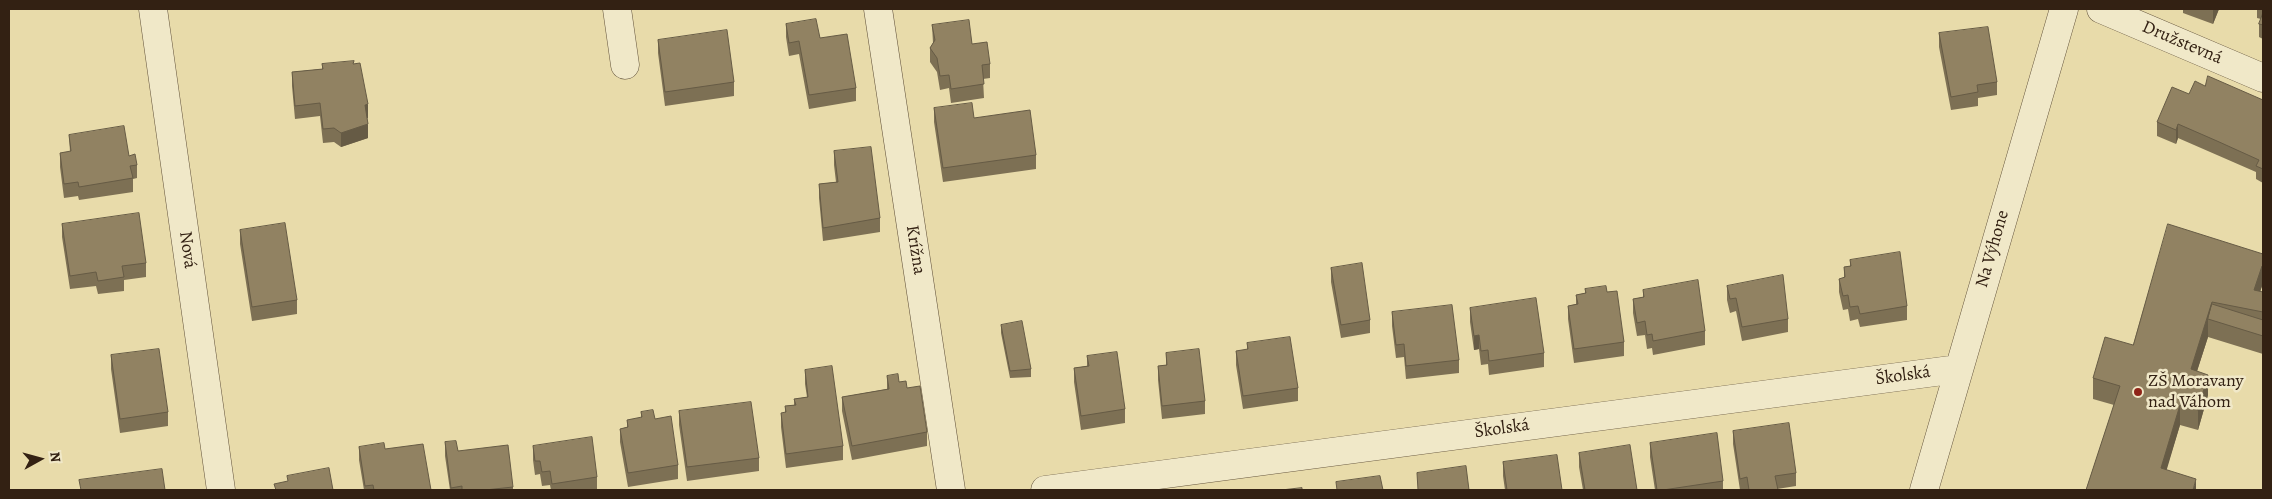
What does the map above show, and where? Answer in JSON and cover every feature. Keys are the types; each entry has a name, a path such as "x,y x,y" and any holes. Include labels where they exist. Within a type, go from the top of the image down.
{"street":[{"name":"Nová","path":"153,9 221,490"},
{"path":"618,9 625,65"},
{"name":"Krížna","path":"878,9 951,490"},
{"name":"Na Výhone","path":"1924,490 2064,9"},
{"name":"Družstevná","path":"2101,9 2263,78"},
{"name":"Školská","path":"1045,490 1958,369"}],"building":[{"path":"2263,13 2263,25 2259,24"},
{"path":"816,19 820,38 847,34 856,88 809,95 799,41 789,43 786,24"},
{"path":"969,20 972,44 987,42 990,64 982,65 984,84 951,89 949,75 940,76 937,58 930,48 935,40 932,25"},
{"path":"1988,27 1997,82 1977,85 1978,92 1951,97 1939,33"},
{"path":"727,30 734,82 665,92 658,40"},
{"path":"354,61 353,64 360,63 368,104 365,105 368,124 341,133 334,128 323,129 320,103 295,106 292,72 323,69 322,64"},
{"path":"2208,76 2263,100 2263,169 2256,166 2259,160 2217,141 2178,124 2176,130 2157,122 2172,87 2189,94 2195,81 2205,86"},
{"path":"972,103 974,118 1030,110 1036,155 943,168 934,108"},
{"path":"124,126 129,156 135,154 137,165 130,166 133,178 79,187 78,182 64,184 60,153 71,151 69,135"},
{"path":"871,147 880,218 823,228 819,184 838,182 834,151"},
{"path":"139,213 146,263 122,266 124,277 98,281 96,272 70,276 62,224"},
{"path":"285,223 297,300 252,307 240,230"},
{"path":"2168,224 2263,254 2263,266 2254,290 2263,292 2263,312 2212,302 2191,369 2208,375 2198,410 2180,405 2161,468 2196,479 2193,490 2086,490 2120,386 2093,378 2105,337 2133,345"},
{"path":"1900,252 1907,306 1860,314 1858,306 1850,307 1848,295 1843,296 1839,279 1845,277 1844,267 1851,266 1850,260"},
{"path":"1362,263 1370,320 1341,325 1331,268"},
{"path":"1783,275 1788,319 1742,327 1736,298 1730,299 1727,286"},
{"path":"1698,280 1705,331 1653,341 1652,334 1647,335 1645,321 1637,323 1633,299 1644,297 1643,290"},
{"path":"1606,286 1607,292 1617,291 1624,342 1574,349 1568,306 1578,304 1576,295 1586,293 1585,289"},
{"path":"1536,298 1544,353 1489,361 1488,350 1481,351 1479,335 1474,336 1470,308"},
{"path":"2212,304 2263,320 2263,336 2208,319"},
{"path":"1452,305 1459,360 1406,366 1404,344 1396,345 1392,312"},
{"path":"1022,321 1031,369 1010,371 1001,325"},
{"path":"1290,337 1298,388 1243,396 1236,351 1248,349 1247,343"},
{"path":"159,349 168,412 120,419 111,355"},
{"path":"1199,349 1205,401 1162,406 1158,366 1167,365 1166,353"},
{"path":"1117,352 1125,409 1081,416 1074,368 1089,366 1087,356"},
{"path":"832,366 843,446 786,454 781,413 786,412 785,406 796,405 794,399 808,397 805,370"},
{"path":"898,374 899,382 906,381 907,388 920,386 927,432 852,446 842,397 889,389 887,376"},
{"path":"751,402 759,458 687,467 679,411"},
{"path":"653,410 655,419 671,416 678,465 628,473 620,429 628,427 627,420 642,417 641,412"},
{"path":"1789,423 1796,473 1775,476 1778,490 1749,490 1747,477 1740,479 1733,431"},
{"path":"1717,433 1723,481 1657,490 1650,443"},
{"path":"592,437 597,477 552,484 550,471 542,472 540,461 535,461 533,446"},
{"path":"456,441 458,451 508,445 513,487 485,490 462,490 462,486 451,488 445,442"},
{"path":"384,443 385,449 423,444 431,490 374,490 373,485 365,486 359,447"},
{"path":"1630,445 1637,490 1585,490 1579,453"},
{"path":"1557,455 1562,490 1507,490 1503,462"},
{"path":"1466,466 1469,490 1418,490 1417,473"},
{"path":"329,468 333,490 276,490 274,484 288,481 287,476"},
{"path":"162,469 165,490 81,490 79,480"},
{"path":"1380,476 1383,490 1337,490 1336,482"},
{"path":"1302,488 1302,490 1282,490"}],"place":[{"name":"ZŠ Moravany nad Váhom","path":"2138,392"}]}
